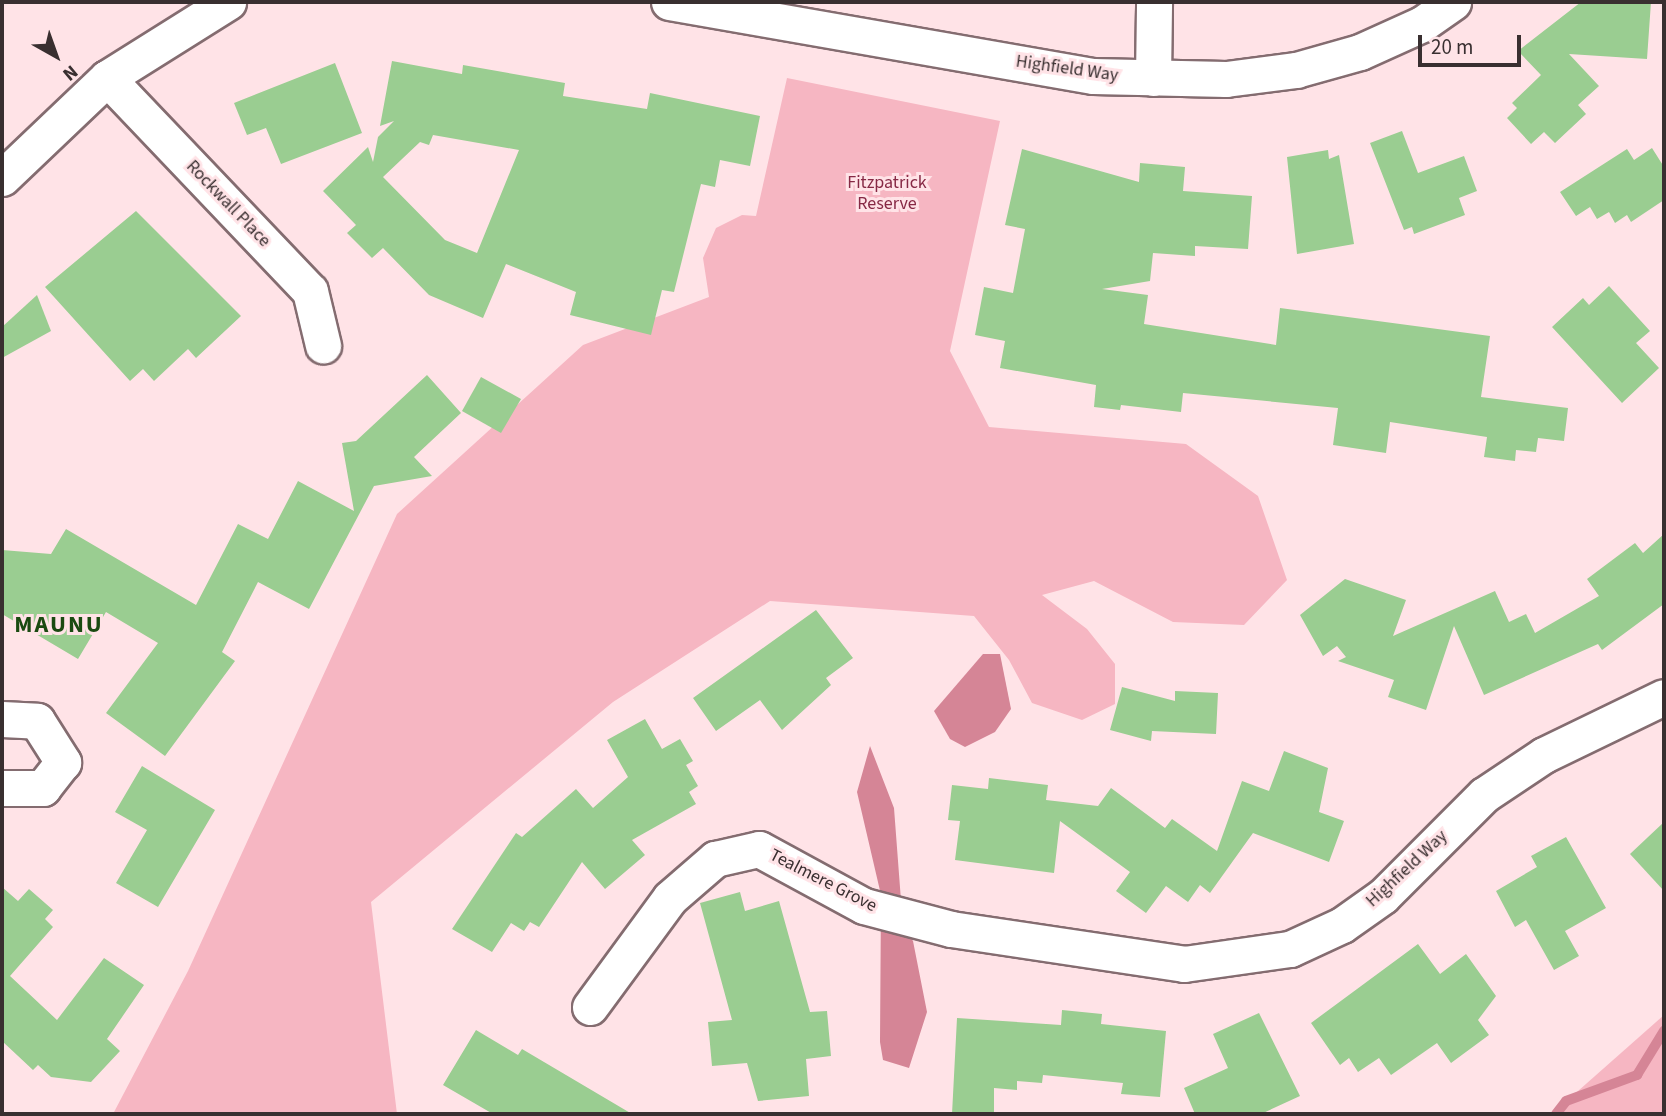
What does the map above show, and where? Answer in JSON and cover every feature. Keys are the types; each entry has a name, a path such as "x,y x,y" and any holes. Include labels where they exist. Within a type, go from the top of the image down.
{"street":[{"path":"2,178 107,78 162,37 228,2"},
{"name":"Highfield Way","path":"669,2 1093,76 1153,78 1296,70 1360,51 1422,24 1453,2"},
{"path":"1153,78 1154,2"},
{"name":"Rockwall Place","path":"107,78 310,291 323,345"},
{"name":"Highfield Way","path":"999,936 1184,964 1290,949 1342,925 1383,895 1484,795 1544,755 1664,697"},
{"path":"2,719 37,721 63,762 43,788 2,788"},
{"name":"Tealmere Grove","path":"590,1007 670,898 715,859 759,849 864,906 913,920 999,936"}],"green space":[{"name":"Fitzpatrick Reserve","path":"787,78 1000,121 950,351 989,427 1186,444 1258,496 1287,580 1244,625 1173,622 1094,581 1042,595 1087,629 1115,664 1115,704 1082,720 1032,703 1009,660 974,616 770,601 613,702 371,902 397,1114 113,1114 188,971 397,514 583,345 709,297 703,258 716,228 742,215 756,216"},
{"path":"1664,1015 1664,1114 1552,1114"}],"shaded area":[{"path":"983,654 1000,654 1011,709 995,732 965,747 950,739 934,711"},
{"path":"870,746 894,808 903,927 913,941 927,1012 909,1068 883,1060 880,1042 881,895 857,792"}],"building":[{"path":"1581,2 1651,2 1647,59 1569,54 1599,86 1578,105 1586,114 1555,143 1544,132 1531,144 1507,118 1517,108 1512,103 1541,75 1518,51"},
{"path":"392,61 462,74 463,65 565,83 563,96 647,109 650,93 760,116 750,166 720,160 715,187 701,184 674,292 662,290 651,335 570,315 576,292 506,264 483,318 429,295 383,248 372,258 347,233 356,225 323,191 368,147 373,162 378,137 394,121 380,126","holes":["433,135 519,150 477,253 445,240 383,177 420,142 429,145"]},
{"path":"335,63 362,133 281,164 266,128 247,135 234,103"},
{"path":"1402,131 1418,173 1464,156 1477,191 1459,198 1465,215 1414,234 1412,227 1404,230 1370,143"},
{"path":"1652,148 1664,167 1664,200 1631,222 1627,215 1615,223 1609,212 1597,219 1590,207 1576,216 1560,192 1627,149 1634,160"},
{"path":"1022,149 1139,182 1140,163 1185,167 1183,191 1252,196 1248,249 1195,246 1195,256 1153,253 1150,281 1102,289 1148,295 1144,324 1276,345 1280,308 1490,336 1481,397 1568,408 1564,441 1538,438 1536,452 1516,450 1515,461 1484,457 1487,437 1390,422 1386,453 1333,445 1338,408 1183,393 1181,412 1121,405 1120,410 1094,407 1096,385 1000,368 1005,341 975,335 984,287 1013,293 1025,229 1005,225"},
{"path":"1328,150 1329,159 1339,155 1354,244 1297,254 1287,157"},
{"path":"136,211 241,316 196,358 188,349 154,381 143,369 130,381 45,287"},
{"path":"1609,286 1650,331 1636,343 1659,368 1622,403 1552,327 1583,298 1589,305"},
{"path":"37,295 51,331 2,358 2,327"},
{"path":"427,375 461,413 414,457 432,476 374,486 309,609 258,582 222,652 235,661 165,756 106,713 158,643 106,612 78,659 2,614 2,550 51,554 66,529 196,605 238,524 268,539 298,481 354,511 342,443 356,441"},
{"path":"481,377 521,399 501,433 462,411"},
{"path":"1664,534 1664,604 1602,650 1598,644 1484,695 1454,626 1426,710 1388,697 1394,680 1338,661 1346,657 1337,646 1323,656 1300,615 1345,579 1406,600 1393,636 1495,591 1509,622 1526,614 1535,633 1599,596 1587,579 1635,543 1643,553"},
{"path":"816,610 853,658 826,678 831,685 782,730 760,700 716,731 693,698"},
{"path":"1122,687 1175,701 1175,691 1218,693 1216,734 1152,731 1151,741 1110,730"},
{"path":"645,719 662,749 680,739 693,761 686,765 698,786 689,792 696,804 632,840 645,855 605,889 582,862 539,927 530,922 524,931 511,923 492,952 452,929 516,833 522,837 576,789 593,808 628,777 607,740"},
{"path":"1284,751 1328,768 1319,812 1344,821 1329,862 1253,833 1210,893 1200,885 1188,902 1166,886 1146,913 1116,891 1130,872 1060,821 1054,873 955,860 960,821 948,820 952,785 988,789 989,778 1048,785 1046,800 1098,806 1111,788 1165,828 1172,819 1217,851 1242,781 1269,791"},
{"path":"142,766 215,810 158,907 116,883 147,830 115,812"},
{"path":"1664,822 1664,891 1630,854"},
{"path":"1566,837 1606,908 1565,931 1579,956 1554,970 1526,920 1515,927 1496,891 1537,867 1531,856"},
{"path":"2,887 18,901 29,889 53,910 45,919 53,927 10,976 57,1020 104,958 144,985 107,1039 120,1051 91,1082 51,1077 38,1065 33,1070 2,1041"},
{"path":"740,892 745,911 779,901 810,1012 827,1011 831,1056 806,1059 809,1096 758,1101 747,1063 712,1066 708,1022 732,1020 700,903"},
{"path":"1418,944 1440,974 1466,954 1496,996 1478,1020 1489,1035 1451,1063 1437,1043 1391,1075 1379,1058 1358,1072 1349,1058 1340,1065 1311,1023"},
{"path":"1062,1010 1102,1014 1101,1024 1166,1031 1160,1097 1121,1094 1123,1083 1043,1075 1042,1083 1017,1081 1017,1090 994,1088 994,1114 952,1114 957,1018 1061,1025"},
{"path":"1259,1013 1300,1096 1261,1114 1195,1114 1184,1088 1228,1068 1213,1034"},
{"path":"476,1030 518,1055 522,1049 632,1114 493,1114 443,1085"}],"waterway":[{"path":"1556,1114 1566,1101 1637,1075 1664,1031"}],"district":[{"name":"MAUNU","path":"59,625"}]}
